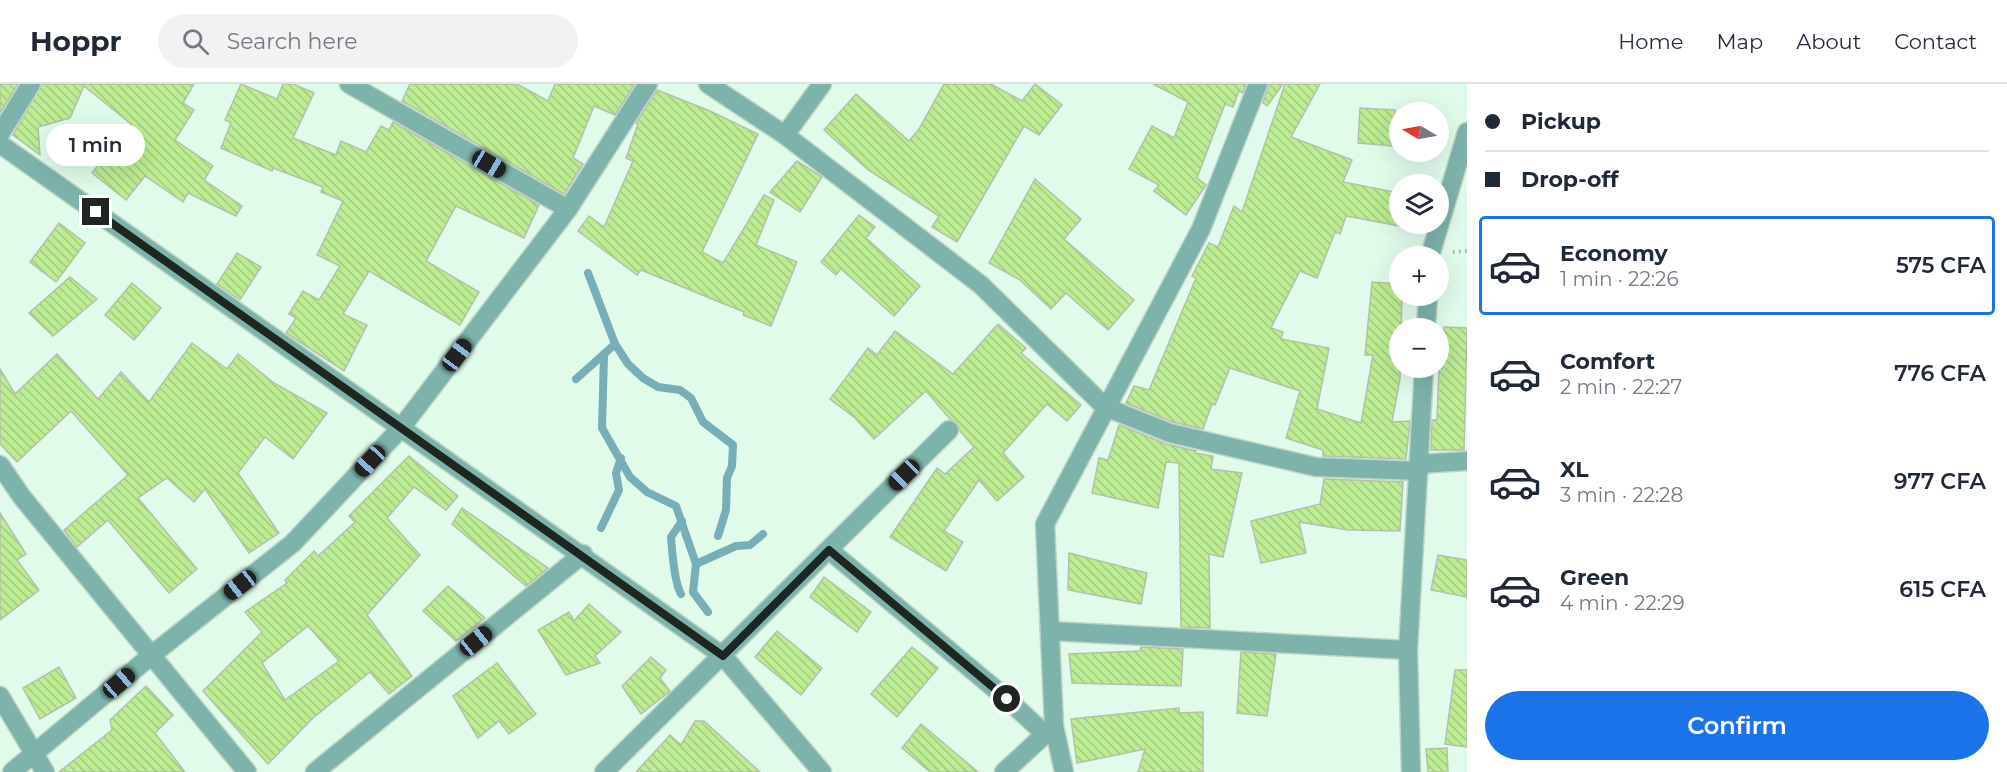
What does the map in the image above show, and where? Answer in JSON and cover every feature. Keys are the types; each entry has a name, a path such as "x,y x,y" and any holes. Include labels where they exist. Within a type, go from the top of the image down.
{"street":[{"path":"0,134 31,84"},
{"path":"349,84 568,209"},
{"path":"12,772 153,654 293,543 401,428 568,209 648,84"},
{"path":"708,84 785,135 981,285 1105,407 1170,433 1316,467 1419,467 1467,461"},
{"path":"785,135 822,84"},
{"path":"1064,772 1049,730 1050,631 1045,524 1201,229 1258,84"},
{"path":"1433,246 1467,132"},
{"path":"0,144 583,554 723,656 822,772"},
{"path":"1411,772 1408,650 1423,378"},
{"path":"604,772 949,430"},
{"path":"0,465 22,497 153,654 247,772"},
{"path":"829,550 1007,699 1049,730"},
{"path":"315,772 583,554"},
{"path":"1050,631 1408,650"},
{"path":"0,696 45,772"},
{"path":"1004,772 1049,730"}],"building":[{"path":"0,84 18,84 0,113"},
{"path":"42,84 194,84 183,103 194,110 175,140 213,166 204,180 242,206 236,216 188,193 183,202 145,176 126,200 92,173 131,124 84,86 70,118 38,127 40,155 13,135"},
{"path":"241,84 277,99 283,84 293,84 314,93 293,138 336,155 341,141 366,152 381,126 389,130 393,122 539,205 524,238 456,206 426,261 479,292 460,325 369,271 343,314 367,325 344,371 286,333 296,318 289,314 303,291 319,300 340,266 317,255 343,201 321,192 323,187 273,168 272,171 221,148 231,123 225,120"},
{"path":"410,84 517,84 548,101 555,84 635,84 615,115 594,106 573,158 583,164 564,194 402,101"},
{"path":"944,84 991,84 1022,101 1035,84 1062,105 1039,135 1024,126 957,242 932,227 939,216 867,169 824,130 856,94 909,141 919,129"},
{"path":"1153,84 1246,84 1243,93 1239,91 1233,107 1225,104 1197,178 1206,185 1186,215 1154,191 1159,185 1129,169 1152,126 1174,138 1188,102"},
{"path":"1269,84 1283,84 1267,106 1263,103"},
{"path":"1285,84 1320,84 1291,137 1352,160 1343,182 1389,191 1389,224 1346,216 1340,234 1335,232 1317,278 1300,271 1271,328 1283,332 1281,339 1329,348 1317,409 1361,423 1373,355 1365,355 1372,282 1389,283 1389,306 1402,306 1401,318 1389,318 1389,378 1400,378 1392,422 1410,421 1406,459 1323,456 1323,450 1286,438 1300,391 1230,368 1215,405 1212,404 1203,429 1173,422 1126,403 1134,386 1149,390 1196,278 1192,276 1209,243 1218,247 1234,206 1242,212"},
{"path":"657,90 710,111 758,134 702,252 723,263 764,195 774,200 756,245 797,262 771,326 743,315 744,312 641,270 637,275 578,231 589,216 604,227 633,161 626,158 638,124 636,123"},
{"path":"1360,108 1389,110 1389,146 1358,143"},
{"path":"797,161 822,177 800,212 770,192"},
{"path":"1035,179 1081,219 1064,239 1134,300 1108,330 1066,293 1051,309 1020,280 989,263"},
{"path":"859,215 875,227 866,238 920,286 894,316 841,269 836,275 821,262"},
{"path":"59,223 85,243 56,282 30,262"},
{"path":"237,253 261,267 240,300 217,284"},
{"path":"70,277 97,299 53,336 29,313"},
{"path":"132,283 161,308 134,340 105,315"},
{"path":"998,324 1026,348 1021,353 1081,405 1067,421 1047,404 1003,453 1024,477 997,501 979,480 944,531 963,542 946,571 890,537 937,468 945,474 974,447 960,431 957,423 950,419 926,391 874,439 855,418 830,399 868,348 877,355 895,331 953,374"},
{"path":"1449,327 1467,328 1464,450 1431,450 1432,420 1437,420 1439,378 1449,378"},
{"path":"192,343 227,369 238,354 274,383 327,413 293,459 265,437 238,473 279,533 249,553 205,489 194,502 167,478 138,498 197,569 169,593 108,520 77,547 64,530 128,475 71,411 17,462 0,444 0,369 15,394 57,354 98,399 121,372 149,402"},
{"path":"1119,425 1166,444 1213,456 1211,469 1242,473 1223,557 1209,554 1210,628 1181,627 1179,463 1166,462 1158,508 1092,493 1099,458 1108,460"},
{"path":"409,456 458,496 446,510 414,487 387,518 420,555 367,615 412,676 389,694 370,672 313,718 268,764 203,691 262,632 245,612 287,583 285,580 314,551 318,556 355,522 349,516","holes":["308,626 339,661 285,700 262,663"]},
{"path":"1324,479 1403,482 1400,531 1348,530 1299,522 1306,553 1261,563 1251,521 1320,504"},
{"path":"462,508 548,568 526,586 452,524"},
{"path":"0,513 26,554 17,560 39,590 0,620"},
{"path":"1069,553 1147,573 1141,604 1068,590"},
{"path":"1438,555 1467,560 1467,597 1431,590"},
{"path":"824,577 871,612 857,632 810,597"},
{"path":"448,586 485,618 456,641 423,611"},
{"path":"589,604 621,632 595,656 600,663 566,675 538,630 569,612 574,621"},
{"path":"777,631 822,668 801,695 755,657"},
{"path":"912,647 938,668 897,717 871,694"},
{"path":"1141,647 1183,649 1181,686 1072,683 1069,654 1140,651"},
{"path":"1241,652 1276,654 1267,716 1237,713"},
{"path":"651,657 666,670 660,678 670,691 641,714 622,686"},
{"path":"497,663 536,714 509,734 499,721 478,738 453,696"},
{"path":"59,667 76,698 40,719 23,688"},
{"path":"1455,670 1467,670 1467,747 1445,744"},
{"path":"146,686 173,715 155,733 185,772 59,772 112,730 110,720"},
{"path":"1179,708 1179,713 1203,712 1203,772 1138,772 1145,749 1077,763 1071,719"},
{"path":"695,721 704,721 760,772 636,772 670,735 681,745"},
{"path":"921,724 978,772 930,772 902,748"},
{"path":"1447,748 1448,772 1428,772 1426,749"}],"waterway":[{"path":"588,273 615,344 604,354 602,428 630,477 647,492 676,506 696,564 693,592 708,612"},
{"path":"615,344 628,364 643,378 658,387 680,390 691,398 703,422 733,445 732,466 727,478 726,510 718,536"},
{"path":"576,379 604,354"},
{"path":"601,528 619,490 616,473 621,458"},
{"path":"681,594 675,574 671,537 682,521"},
{"path":"696,564 736,546 750,545 763,534"}],"route":[{"path":"96,212 583,554 723,656 829,550 1007,699"}]}
